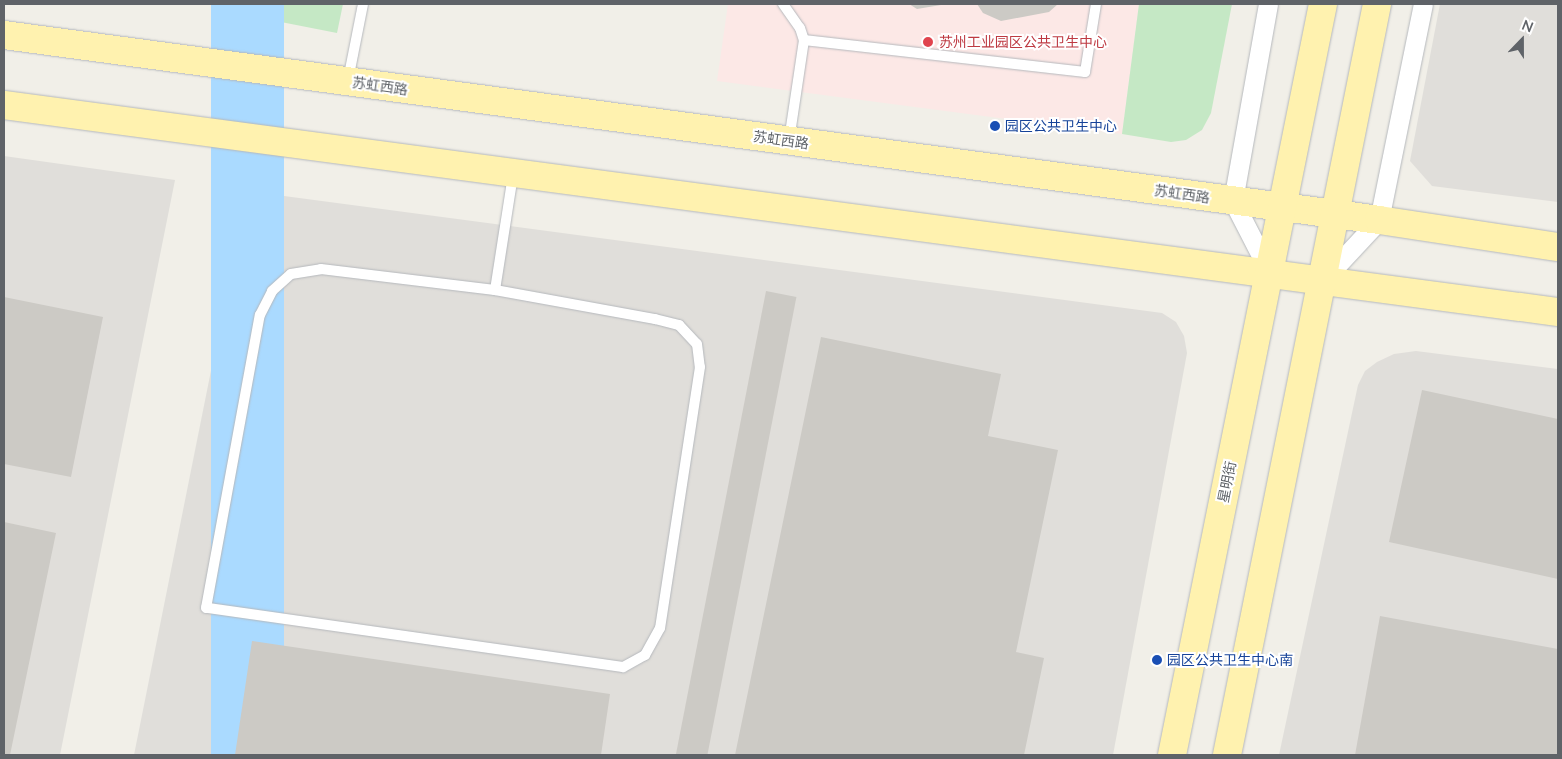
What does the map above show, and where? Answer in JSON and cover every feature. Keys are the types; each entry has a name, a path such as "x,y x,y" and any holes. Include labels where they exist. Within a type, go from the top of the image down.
{"main road":[{"name":"星明街","path":"1172,755 1323,4"},
{"path":"1226,755 1324,279 1376,4"},
{"name":"苏虹西路","path":"4,35 1336,214 1558,247"},
{"path":"4,105 1269,271 1558,312"}],"street":[{"path":"1268,4 1233,201 1269,271"},
{"path":"1324,279 1379,220 1423,4"}],"lane":[{"path":"348,81 363,4"},
{"path":"783,4 800,28 804,40 789,141"},
{"path":"804,40 1085,72 1096,4"},
{"path":"495,290 513,172"},
{"path":"321,269 495,290 655,318 679,325 697,344 700,367 660,628 645,655 623,668 206,608 260,315 272,292 291,274 321,269"}],"shaded area":[{"name":"苏州工业园区公共卫生中心","path":"728,4 1139,4 1122,134 717,81"},
{"path":"1440,4 1558,4 1558,202 1432,186 1410,161"},
{"path":"4,156 175,180 60,755 4,755"},
{"path":"247,191 1162,313 1176,322 1184,336 1187,353 1113,755 134,755"},
{"path":"1416,351 1558,369 1558,755 1279,755 1358,385 1365,371 1377,362 1394,354"}],"green space":[{"path":"284,4 343,4 337,33 281,22"},
{"path":"1139,4 1232,4 1211,113 1202,130 1186,140 1171,142 1122,134"}],"water":[{"path":"211,4 284,4 284,755 211,755"}],"building":[{"path":"909,4 941,4 941,5 917,9"},
{"path":"977,4 1058,4 1049,12 1001,21 983,13"},
{"path":"766,291 796,297 707,755 676,755"},
{"path":"4,297 103,317 71,477 4,464"},
{"path":"821,337 1001,374 988,436 1058,450 1016,652 1044,658 1024,755 735,755"},
{"path":"1422,390 1558,419 1558,579 1389,542"},
{"path":"4,522 56,533 10,755 4,755"},
{"path":"1380,616 1558,649 1558,755 1355,755"},
{"path":"252,641 610,694 601,755 235,755"}],"place":[{"name":"苏州工业园区公共卫生中心","path":"928,42"},
{"name":"园区公共卫生中心","path":"995,126"},
{"name":"园区公共卫生中心南","path":"1157,660"}]}
